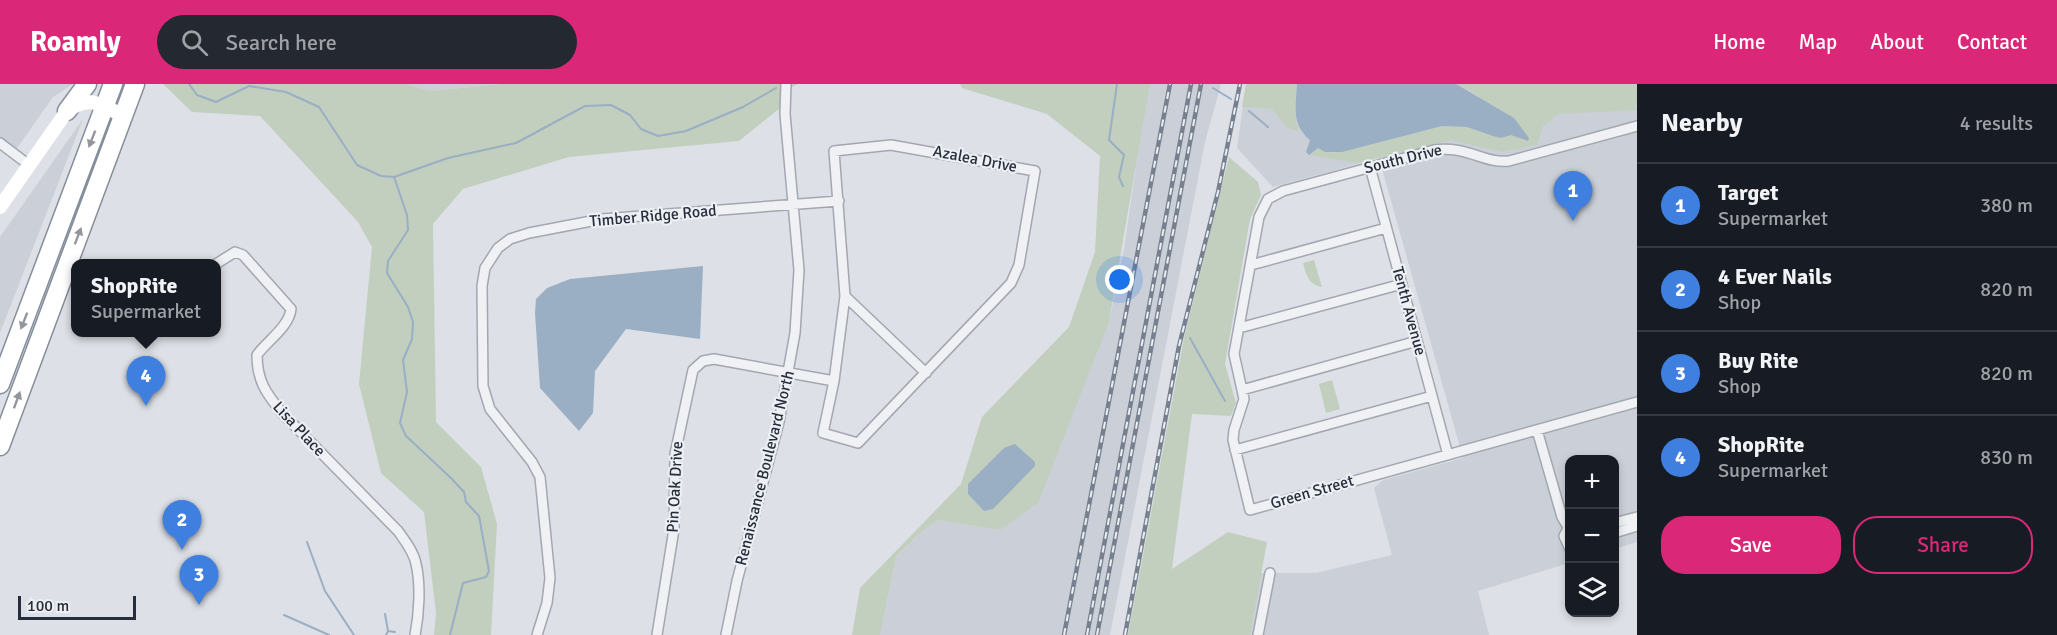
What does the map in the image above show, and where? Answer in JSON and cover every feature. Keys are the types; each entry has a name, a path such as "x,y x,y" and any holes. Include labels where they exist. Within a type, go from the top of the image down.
{"highway":[{"path":"67,111 87,84"},
{"path":"0,384 112,84"},
{"path":"3,438 135,84"}],"street":[{"name":"Renaissance Boulevard North","path":"726,635 789,374 799,270 785,114 786,84"},
{"path":"0,207 67,111 80,102 90,101 123,116"},
{"name":"South Drive","path":"1274,194 1370,167 1451,148 1474,152 1496,161 1509,161 1637,126"},
{"path":"0,143 29,165"},
{"name":"Azalea Drive","path":"891,145 1035,171 1019,265 1011,283 858,443 823,433 834,381 845,296 834,151 891,145"},
{"name":"Tenth Avenue","path":"1370,167 1448,455"},
{"name":"Green Street","path":"1274,194 1266,201 1260,212 1234,359 1242,390 1243,406 1234,430 1235,450 1250,510 1448,455"},
{"path":"792,206 839,201"},
{"name":"Timber Ridge Road","path":"537,635 547,603 550,578 544,498 540,477 532,462 490,409 483,386 482,286 485,268 498,248 510,238 529,233 639,214 792,206"},
{"path":"1251,265 1386,228"},
{"name":"Lisa Place","path":"221,261 235,252 243,255 291,309 285,324 257,355 257,374 267,394 282,413 398,531 411,549 417,565 415,635"},
{"path":"1239,328 1402,284"},
{"path":"845,296 926,373"},
{"path":"1242,390 1417,341"},
{"name":"Pin Oak Drive","path":"657,635 674,529 677,498 675,454 693,370 703,361 714,359 789,374"},
{"path":"789,374 834,381"},
{"path":"1235,450 1432,396"},
{"path":"1448,455 1637,402"},
{"path":"1537,430 1565,522"},
{"path":"1619,522 1637,517"},
{"path":"1619,531 1637,526"},
{"path":"1258,635 1270,573"}],"shaded area":[{"path":"0,84 73,84 53,97 15,151 0,141"},
{"path":"406,84 501,84 430,91"},
{"path":"1148,84 1221,84 1205,142 1110,635 880,635 896,557 917,536 937,520 1000,530 1109,322 1124,249"},
{"path":"1246,84 1626,84 1637,88 1637,542 1619,548 1619,455 1565,455 1565,564 1478,591 1489,635 1128,635 1140,573 1316,573 1392,555 1374,488 1383,480 1463,458 1379,158 1273,187 1237,148"},
{"path":"83,119 0,333 0,237"}],"green space":[{"path":"163,84 406,84 430,91 501,84 798,84 784,91 786,103 739,141 569,157 463,189 433,224 436,422 481,467 497,524 491,635 434,635 436,613 424,512 381,473 359,384 372,247 358,222 260,116 192,112"},
{"path":"960,84 1150,84 1109,322 1038,503 1000,530 937,520 896,557 880,635 852,635 860,588 961,484 982,417 1069,327 1095,252 1100,156 1047,114 962,88"},
{"path":"1246,84 1297,84 1296,122 1299,131 1288,128 1272,109 1242,107"},
{"path":"1456,84 1637,84 1637,110 1559,114 1543,126 1537,145 1502,152 1451,140 1357,163 1309,155 1318,148 1333,153 1342,152 1442,126 1467,127 1501,138 1511,135 1529,138 1471,91"},
{"path":"1229,157 1258,182 1261,195 1250,219 1225,364 1236,403 1231,416 1192,414 1172,569 1228,532 1267,542 1250,635 1128,635 1184,338"},
{"path":"1314,260 1322,287 1311,282 1304,267 1303,263"},
{"path":"1332,380 1340,409 1326,413 1319,384"}],"water":[{"path":"1297,84 1456,84 1514,118 1529,138 1528,141 1511,135 1501,138 1467,127 1442,126 1342,152 1325,152 1318,148 1309,155 1306,152 1310,140 1297,121"},
{"path":"703,266 700,339 626,329 595,371 593,413 579,431 540,388 536,299 547,288 570,279"},
{"path":"1015,444 1035,462 1035,466 993,509 984,511 968,494 968,484 1004,448"}],"waterway":[{"path":"189,84 197,95 216,102 249,86 286,92 319,107 357,165 381,176 394,177 448,158 516,143 585,106 611,105 630,115 641,129 658,136 686,131 743,107 776,88"},
{"path":"1117,84 1109,140 1124,155 1119,177 1123,186"},
{"path":"1213,88 1231,99"},
{"path":"1249,111 1268,127"},
{"path":"394,177 407,215 408,230 388,261 387,273 408,307 413,322 412,339 403,360 407,392 400,423 406,436 464,492 466,502 479,516 489,571 486,577 463,583 450,635"},
{"path":"1190,338 1225,401"},
{"path":"307,542 325,591 354,635"},
{"path":"385,614 388,631"},
{"path":"284,615 329,635"},
{"path":"386,635 388,631 395,632"}],"railway":[{"path":"1064,635 1170,84"},
{"path":"1087,635 1191,84"},
{"path":"1097,635 1201,84"},
{"path":"1125,635 1179,346 1218,192 1240,84"}],"place":[{"name":"Target","path":"1573,221"},
{"name":"ShopRite","path":"146,406"},
{"name":"4 Ever Nails","path":"182,550"},
{"name":"Buy Rite","path":"199,605"}]}
